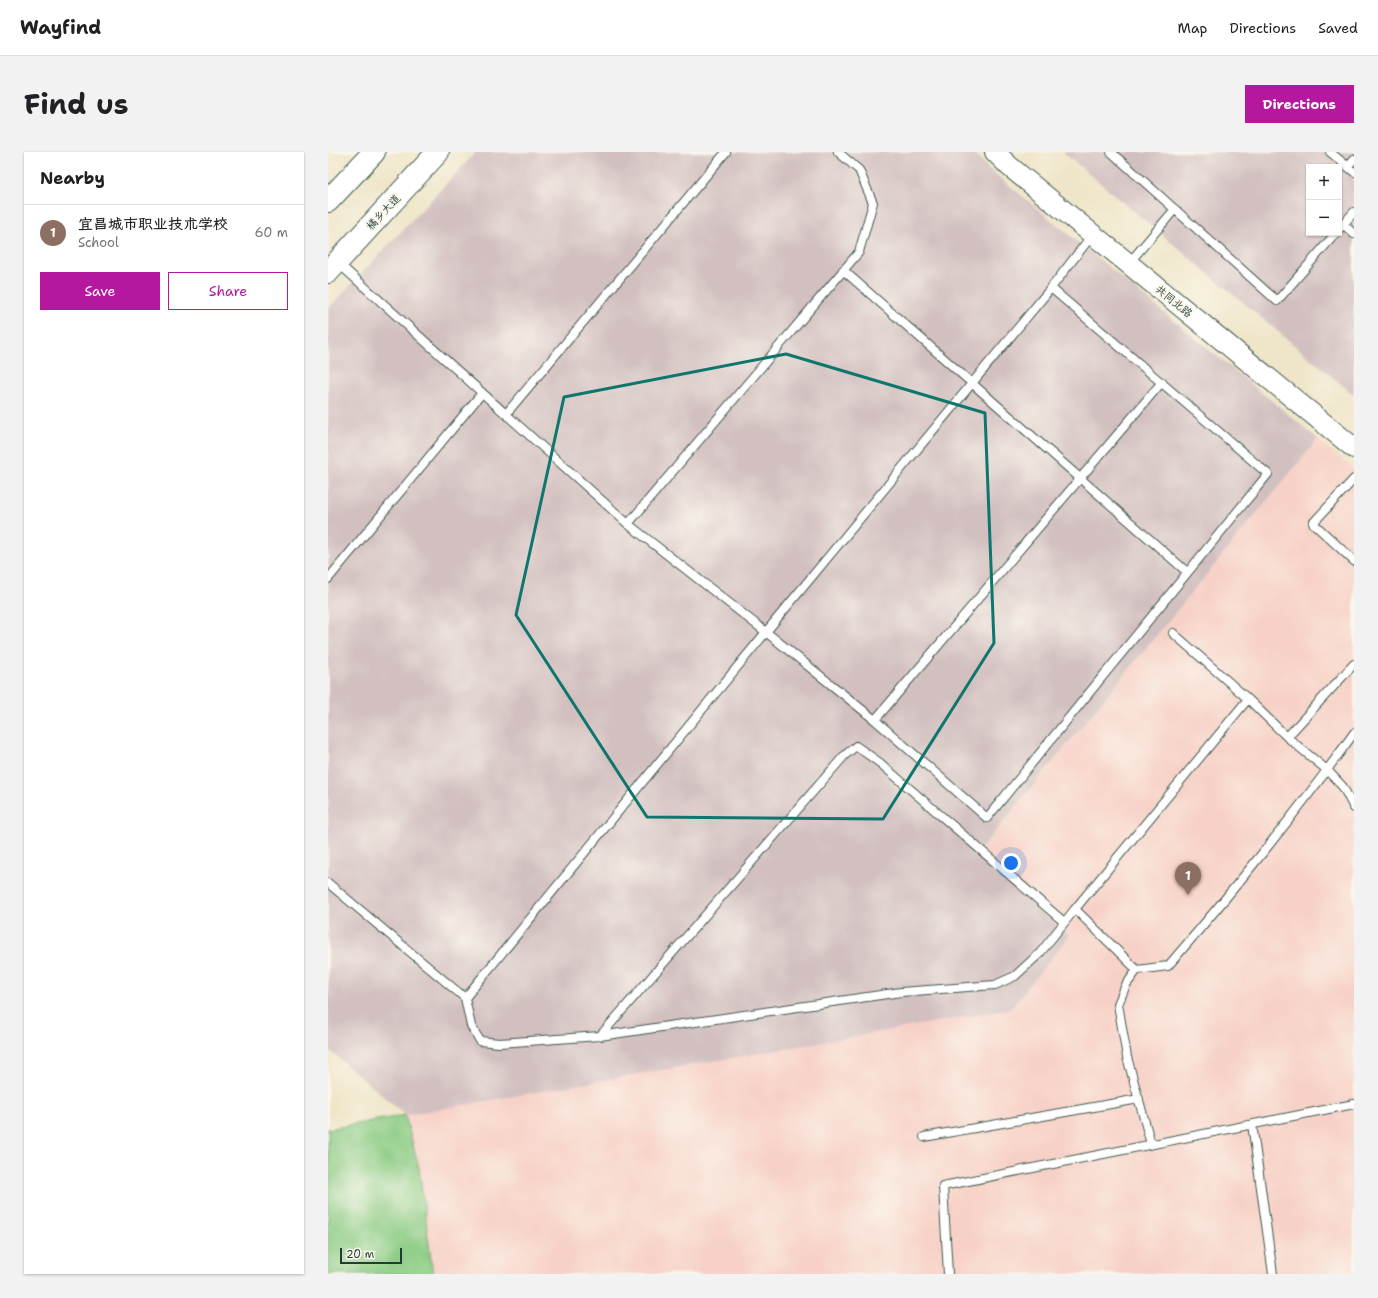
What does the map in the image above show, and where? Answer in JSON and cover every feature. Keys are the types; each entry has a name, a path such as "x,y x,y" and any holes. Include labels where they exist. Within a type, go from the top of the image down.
{"main road":[{"path":"328,201 374,152"},
{"name":"橘乡大道","path":"332,267 438,152"}],"street":[{"name":"共同北路","path":"995,152 1009,166 1354,448"}],"lane":[{"path":"506,414 726,152"},
{"path":"628,524 859,252 873,203 859,170 838,152"},
{"path":"1111,152 1277,301 1333,236"},
{"path":"1330,152 1351,169 1354,159"},
{"path":"1128,264 1175,209"},
{"path":"1342,226 1354,212"},
{"path":"1342,228 1354,234"},
{"path":"465,998 1051,288 1093,234"},
{"path":"332,267 482,393 628,524 876,720 987,818 1268,474 1051,288"},
{"path":"843,270 1187,572"},
{"path":"876,720 1162,382"},
{"path":"328,579 482,393"},
{"path":"1354,479 1313,523 1354,561"},
{"path":"1173,633 1248,699 1287,737 1344,786 1354,808"},
{"path":"1287,737 1354,664"},
{"path":"328,883 465,998 471,1026 480,1040 499,1043 600,1036 901,992 995,985 1015,976 1040,952 1248,699"},
{"path":"1151,1144 1127,1057 1118,1004 1126,985 1137,970 1168,966 1231,893 1354,733"},
{"path":"600,1036 844,756 856,746 880,763 1064,922"},
{"path":"1075,908 1137,970"},
{"path":"924,1137 1139,1100"},
{"path":"948,1274 942,1186 1354,1104"},
{"path":"1252,1124 1273,1274"}],"highlighted area":[{"path":"786,354 985,413 994,643 883,819 647,817 516,615 564,397"}],"shaded area":[{"path":"476,152 973,152 988,168 1318,439 977,854 1069,936 1010,1009 405,1115 328,1049 328,309"},
{"path":"1063,152 1354,152 1354,395"},
{"path":"1318,439 1354,470 1354,1274 433,1274 419,1168 405,1115 748,1033 1069,936 977,855"}],"green space":[{"path":"405,1115 419,1168 433,1274 328,1274 328,1129"}],"place":[{"name":"宜昌城市职业技术学校","path":"1188,895"}]}
